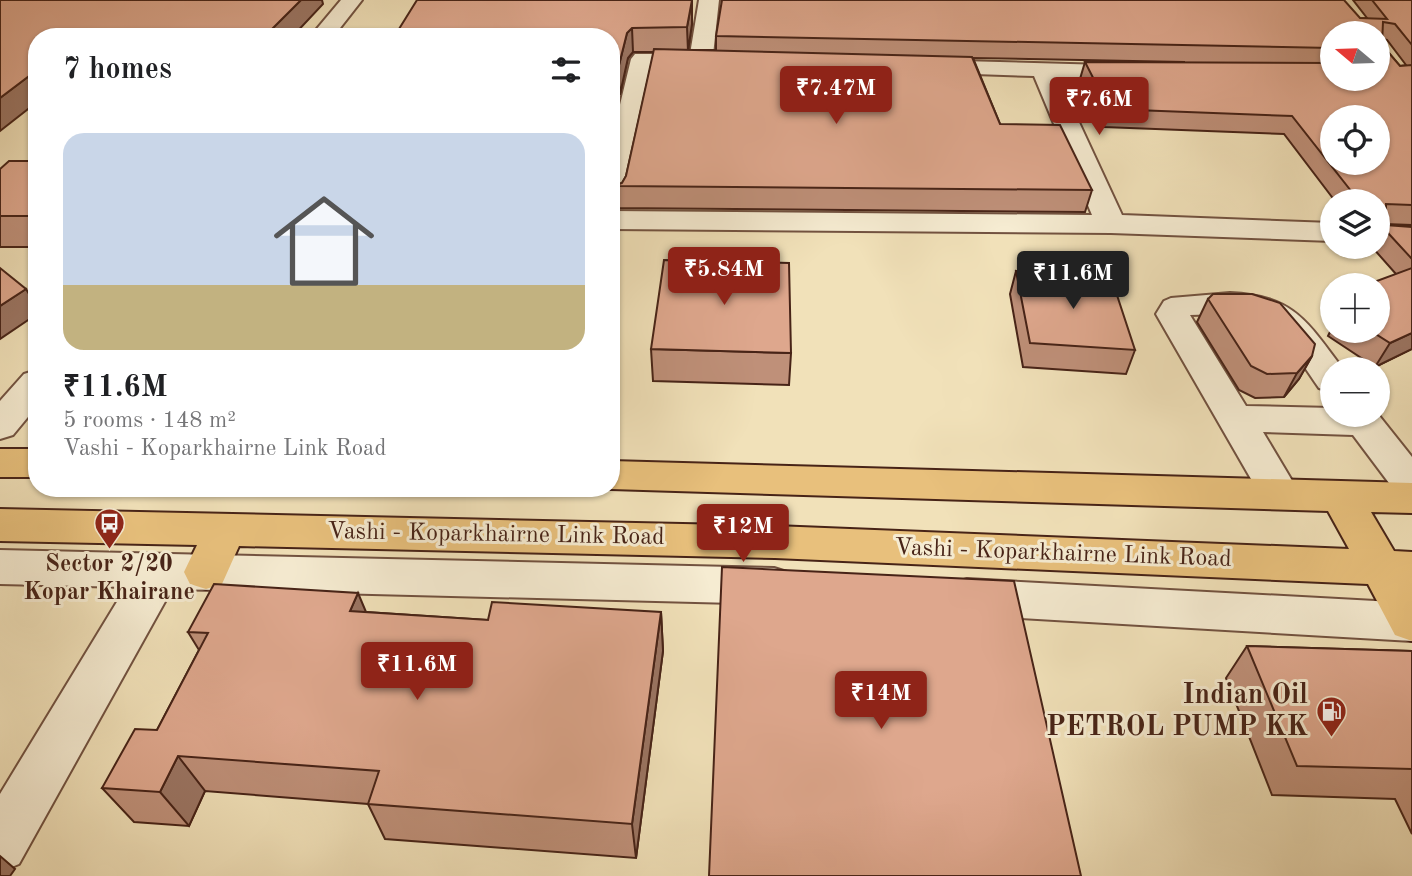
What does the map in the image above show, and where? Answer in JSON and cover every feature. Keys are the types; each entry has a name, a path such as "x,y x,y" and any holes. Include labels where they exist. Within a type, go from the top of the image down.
{"main road":[{"path":"0,463 28,463"},
{"path":"620,475 1412,498"},
{"path":"1341,496 1397,568 1412,622"},
{"name":"Vashi - Koparkhairne Link Road","path":"0,525 775,542 1397,568"},
{"path":"183,571 226,529"},
{"path":"775,542 796,587"}],"street":[{"path":"329,28 352,0"},
{"path":"701,62 709,0"},
{"path":"620,159 643,59 769,64"},
{"path":"906,66 1153,71"},
{"path":"1043,69 1111,224"},
{"path":"620,220 1111,224 1320,232"},
{"path":"1280,494 1174,321 1176,308 1250,305 1276,312 1288,322 1320,364"},
{"path":"0,426 28,393"},
{"path":"1232,418 1320,419"},
{"path":"1367,427 1412,485"},
{"path":"0,567 796,587"},
{"path":"0,845 183,571"},
{"path":"927,594 1412,622"}],"building":[{"path":"0,0 301,0 273,28 28,28 28,77 0,98"},
{"path":"417,0 692,0 687,27 632,28 627,33 620,61 620,28 400,28"},
{"path":"722,0 1344,0 1360,18 1387,19 1372,0 1412,0 1412,45 1390,21 1320,21 1320,48 716,36"},
{"path":"654,49 972,57 1000,124 1060,125 1092,190 620,186 626,176"},
{"path":"1390,54 1400,66 1412,65 1412,205 1390,204 1390,189 1350,189 1339,175 1390,175 1390,105 1320,105 1320,152 1292,116 1109,109 1085,62 1320,63 1320,91 1390,91"},
{"path":"9,161 28,161 28,216 0,216 0,169"},
{"path":"1390,225 1412,227 1412,259 1390,235"},
{"path":"664,260 789,263 791,353 651,349"},
{"path":"0,268 26,289 0,306"},
{"path":"1412,268 1412,333 1390,343 1390,276"},
{"path":"1016,271 1111,277 1135,350 1030,343"},
{"path":"1213,294 1252,294 1280,303 1315,344 1312,356 1297,373 1267,374 1251,366 1208,299"},
{"path":"722,567 1014,581 1081,876 709,876"},
{"path":"214,584 358,593 350,611 488,620 492,602 661,612 632,824 368,804 379,771 178,756 160,792 102,788 135,729 157,730 208,633 188,632"},
{"path":"1247,646 1412,651 1412,769 1297,766"}],"place":[{"name":"Sector 2/20 Kopar Khairane","path":"109,550"},
{"name":"Indian Oil PETROL PUMP KK","path":"1331,739"}]}
